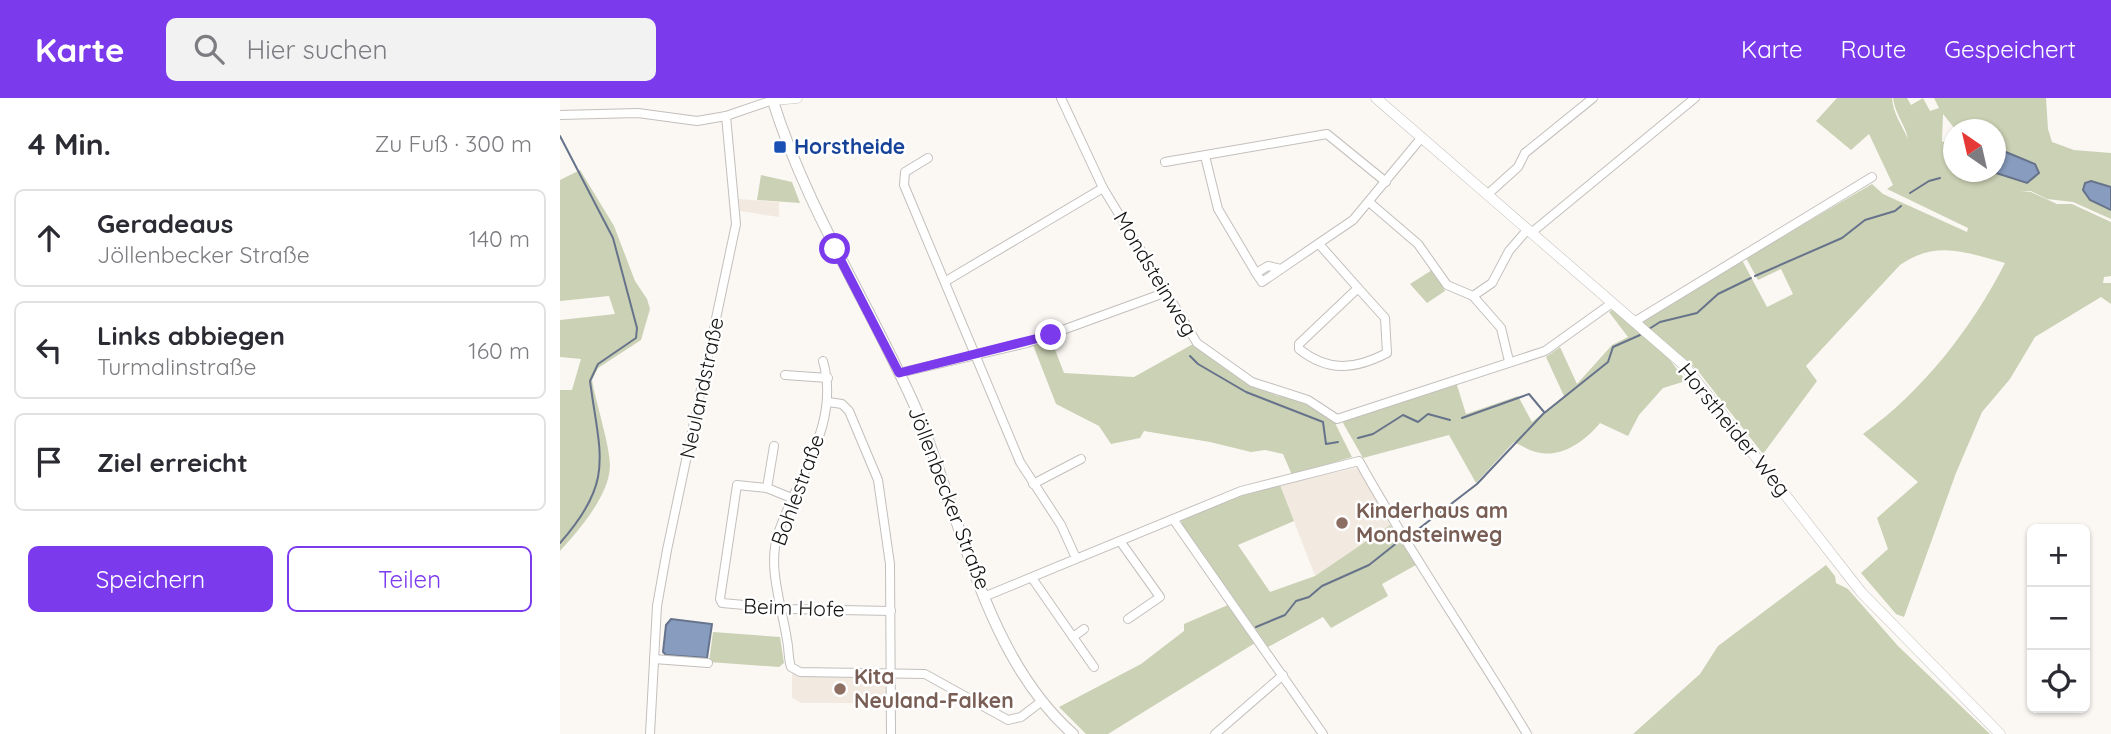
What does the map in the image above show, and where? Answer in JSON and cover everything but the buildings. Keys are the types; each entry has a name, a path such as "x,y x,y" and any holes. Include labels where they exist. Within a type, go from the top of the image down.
{"main road":[{"name":"Jöllenbecker Straße","path":"773,99 792,155 810,196 899,373 936,459 986,596 1019,669 1042,701 1073,734"}],"street":[{"path":"560,115 638,113 697,121 726,116 773,99 797,98"},
{"name":"Mondsteinweg","path":"1061,98 1103,188 1164,293 1197,343 1223,364 1256,384 1308,400 1337,419 1509,361"},
{"name":"Horstheider Weg","path":"1376,98 1693,375 1861,592 2000,734"},
{"path":"1488,194 1518,167 1525,153 1593,98"},
{"path":"1473,296 1482,292 1494,280 1509,251 1529,232 1695,98"},
{"name":"Neulandstraße","path":"650,734 657,606 736,224 726,116"},
{"path":"1165,162 1327,134 1387,182"},
{"path":"1205,156 1218,209 1256,273 1268,266 1281,269 1348,224 1387,182 1422,137"},
{"path":"928,158 909,167 903,180 1002,420 1033,484 1061,525 1076,558"},
{"path":"1634,322 1872,177"},
{"path":"946,281 1103,188"},
{"path":"1369,202 1418,244 1447,285 1473,296 1501,328 1509,361 1555,345 1612,303"},
{"path":"1319,244 1385,318 1387,353 1338,368 1325,366 1299,349 1299,344 1358,288"},
{"path":"899,373 1035,341 1164,293"},
{"name":"Bohlestraße","path":"824,360 828,378 828,402 809,465 778,535 775,551 789,661 794,670 892,671 930,677 1008,720 1021,717 1042,701"},
{"path":"785,375 828,378"},
{"path":"828,402 846,406 875,473 890,564 891,734"},
{"path":"767,488 774,446"},
{"path":"1033,484 1081,459"},
{"path":"986,596 1241,491 1359,461 1399,533 1456,618 1527,734"},
{"name":"Beim Hofe","path":"794,499 767,488 737,485 720,598 726,605 891,611"},
{"path":"1173,519 1323,734"},
{"path":"1120,541 1160,597 1128,619"},
{"path":"1032,578 1094,667"},
{"path":"1073,637 1084,629"},
{"path":"654,659 708,663"},
{"path":"1214,734 1283,675"}],"shaded area":[{"path":"739,199 779,202 779,217 740,211"},
{"name":"Kinderhaus am Mondsteinweg","path":"1359,469 1390,525 1315,576 1280,485"},
{"name":"Kita Neuland-Falken","path":"792,672 799,675 884,676 888,681 888,703 801,703 792,698"}],"green space":[{"path":"1837,98 1892,98 1908,139 1893,98 1907,98 1911,105 1923,98 1930,111 1939,108 1934,98 2046,98 2048,129 2052,142 2074,150 2111,153 2111,187 2090,181 2090,200 2111,210 2111,219 2073,202 2047,199 2031,191 2021,192 2031,192 2057,204 2072,204 2111,222 2111,276 2104,277 2103,283 2111,283 2111,304 2101,297 2035,337 2010,379 1982,412 1956,473 1904,617 1896,614 1861,573 1888,549 1877,518 1918,482 1863,434 1905,399 1944,357 1977,311 2005,263 1964,252 1938,250 1913,257 1900,265 1806,366 1817,381 1763,454 1698,371 1642,322 1642,319 1742,260 1767,307 1793,294 1781,269 1758,280 1746,258 1872,184 1883,194 1967,232 1968,228 1887,189 1893,185 1869,134 1851,150 1816,121"},
{"path":"580,170 614,226 635,281 650,309 641,340 598,368 592,380 608,447 608,477 592,512 560,551 560,390 572,390 581,359 560,357 560,320 615,314 609,296 560,301 560,180"},
{"path":"761,175 792,182 800,203 757,200"},
{"path":"1432,270 1445,291 1427,303 1410,284"},
{"path":"1614,309 1664,352 1686,381 1663,388 1639,415 1628,436 1600,423 1582,441 1550,454 1527,449 1514,442 1476,483 1449,435 1363,458 1343,423 1345,419 1456,382 1466,414 1518,396 1532,422 1564,396 1546,357 1560,347 1577,384 1612,345 1628,337 1609,312"},
{"path":"1051,339 1064,373 1134,377 1193,344 1251,385 1278,396 1298,398 1334,421 1352,457 1292,475 1283,454 1265,450 1251,452 1144,431 1140,438 1111,444 1099,426 1056,404 1033,345"},
{"path":"1280,485 1294,521 1238,545 1270,592 1315,576 1390,525 1416,565 1382,584 1388,596 1331,628 1323,617 1268,647 1181,524 1182,519 1248,492"},
{"path":"1826,565 1835,576 1836,583 1848,589 1898,646 1990,734 1633,734 1700,674 1718,646"},
{"path":"1228,605 1255,643 1108,734 1086,734 1059,707 1141,664 1184,631 1184,624"},
{"path":"713,632 780,637 784,663 779,667 709,662"}],"water":[{"path":"2006,152 2035,164 2039,173 2027,183 2006,176"},
{"path":"2091,181 2111,187 2111,210 2090,200 2083,190 2085,183"},
{"path":"671,619 712,624 707,658 666,655 663,652 666,625"}],"waterway":[{"path":"560,136 613,238 637,328 636,338 598,364 590,381 599,449 596,484 589,502 560,543"},
{"path":"1910,193 1929,181 1940,178"},
{"path":"1755,276 1842,238 1865,220 1895,211 1901,206"},
{"path":"1649,329 1660,322 1697,313 1718,294 1751,278"},
{"path":"1408,537 1477,484 1543,414 1608,362 1613,347 1640,335"},
{"path":"1190,356 1198,364 1246,392 1323,422 1326,444 1338,442"},
{"path":"1462,418 1529,394 1544,412"},
{"path":"1358,438 1373,434 1403,415 1418,422 1428,414 1450,420"},
{"path":"1256,627 1285,615 1296,601 1309,597 1322,586 1369,565 1398,542"}],"place":[{"name":"Horstheide","path":"780,147"},
{"name":"Kinderhaus am Mondsteinweg","path":"1342,523"},
{"name":"Kita Neuland-Falken","path":"840,689"}],"route":[{"path":"835,249 899,373 1027,344 1051,335"}]}
